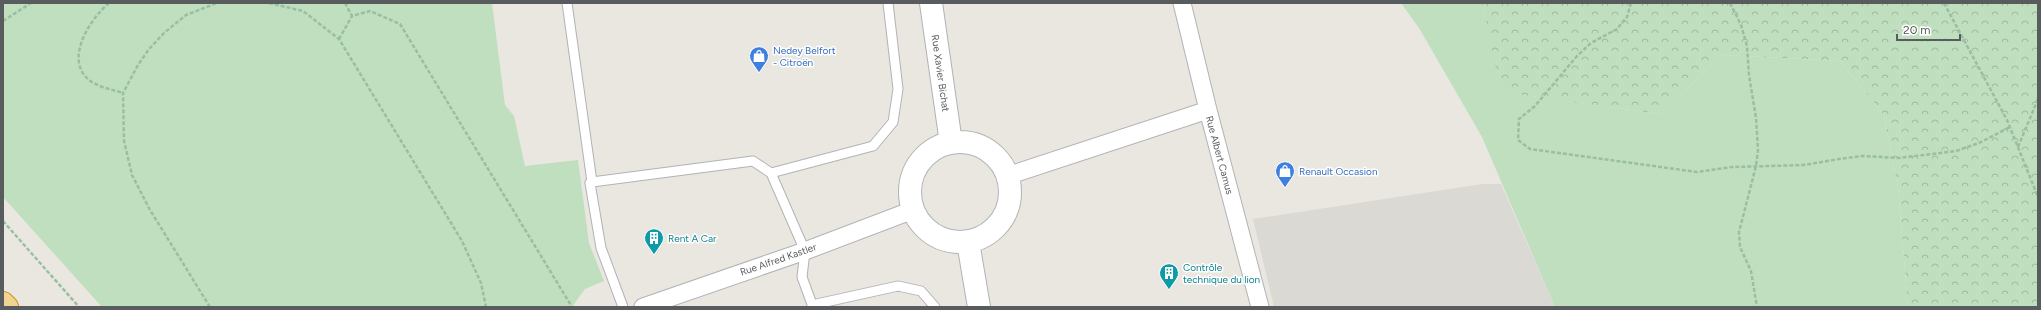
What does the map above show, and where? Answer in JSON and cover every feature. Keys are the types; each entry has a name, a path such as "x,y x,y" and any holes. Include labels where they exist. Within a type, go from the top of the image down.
{"highway":[{"path":"3,303 7,307"}],"main road":[{"name":"Rue Xavier Bichat","path":"931,3 951,143"},
{"path":"965,142 979,146 991,153 1001,163 1007,176 1010,193 1007,210 998,225 985,236 968,242 951,242 935,236 922,225 913,210 910,193 913,176 922,160 935,149 951,143 965,142"},
{"path":"968,242 979,307"}],"street":[{"name":"Rue Albert Camus","path":"1182,3 1208,110 1260,307"},
{"path":"1007,176 1208,110"},
{"name":"Rue Alfred Kastler","path":"643,307 804,251 913,210"}],"lane":[{"path":"567,3 592,182 590,183 601,248 623,307"},
{"path":"771,173 873,146 892,122 898,89 888,3"},
{"path":"592,182 753,161 771,173 804,251 802,277 812,306 898,286 921,291 935,307"}],"path":[{"path":"3,21 31,3"},
{"path":"109,3 101,9 87,33 80,47 79,63 86,77 92,82 123,93"},
{"path":"210,307 150,210 132,175 124,141 123,93 138,65 149,49 164,33 186,15 217,3"},
{"path":"269,3 303,11 338,39 462,241 481,282 486,307"},
{"path":"345,3 352,16"},
{"path":"1631,3 1627,18 1617,30 1591,43 1577,56 1535,106 1519,120 1518,140 1530,149 1697,172 1732,167 1804,165 1863,156 1899,158 1956,151 1979,143 2010,127"},
{"path":"1730,3 1741,25 1747,46 1749,75 1756,118 1758,150 1756,166 1739,232 1740,247 1751,271 1758,307"},
{"path":"1944,3 2010,127 2038,197"},
{"path":"338,39 352,16 370,11 400,24 572,307"},
{"path":"2018,147 2038,99"},
{"path":"3,221 79,307"}],"shaded area":[{"path":"1482,184 1501,184 1555,307 1274,307 1253,219"}],"green space":[{"path":"3,3 492,3 505,105 514,116 525,166 578,160 589,243 604,281 585,289 572,307 102,307 3,197"},
{"path":"1401,3 1482,3 1502,92 1660,114 1723,55 1840,61 1884,115 1898,188 1908,307 1555,307 1482,137 1419,28"},
{"path":"1482,3 2038,3 2038,307 1908,307 1898,188 1884,115 1840,61 1723,55 1660,114 1501,92"}],"place":[{"name":"Nedey Belfort - Citroën","path":"759,73"},
{"name":"Renault Occasion","path":"1285,188"},
{"name":"Rent A Car","path":"654,255"},
{"name":"Contrôle technique du lion","path":"1169,290"}]}
